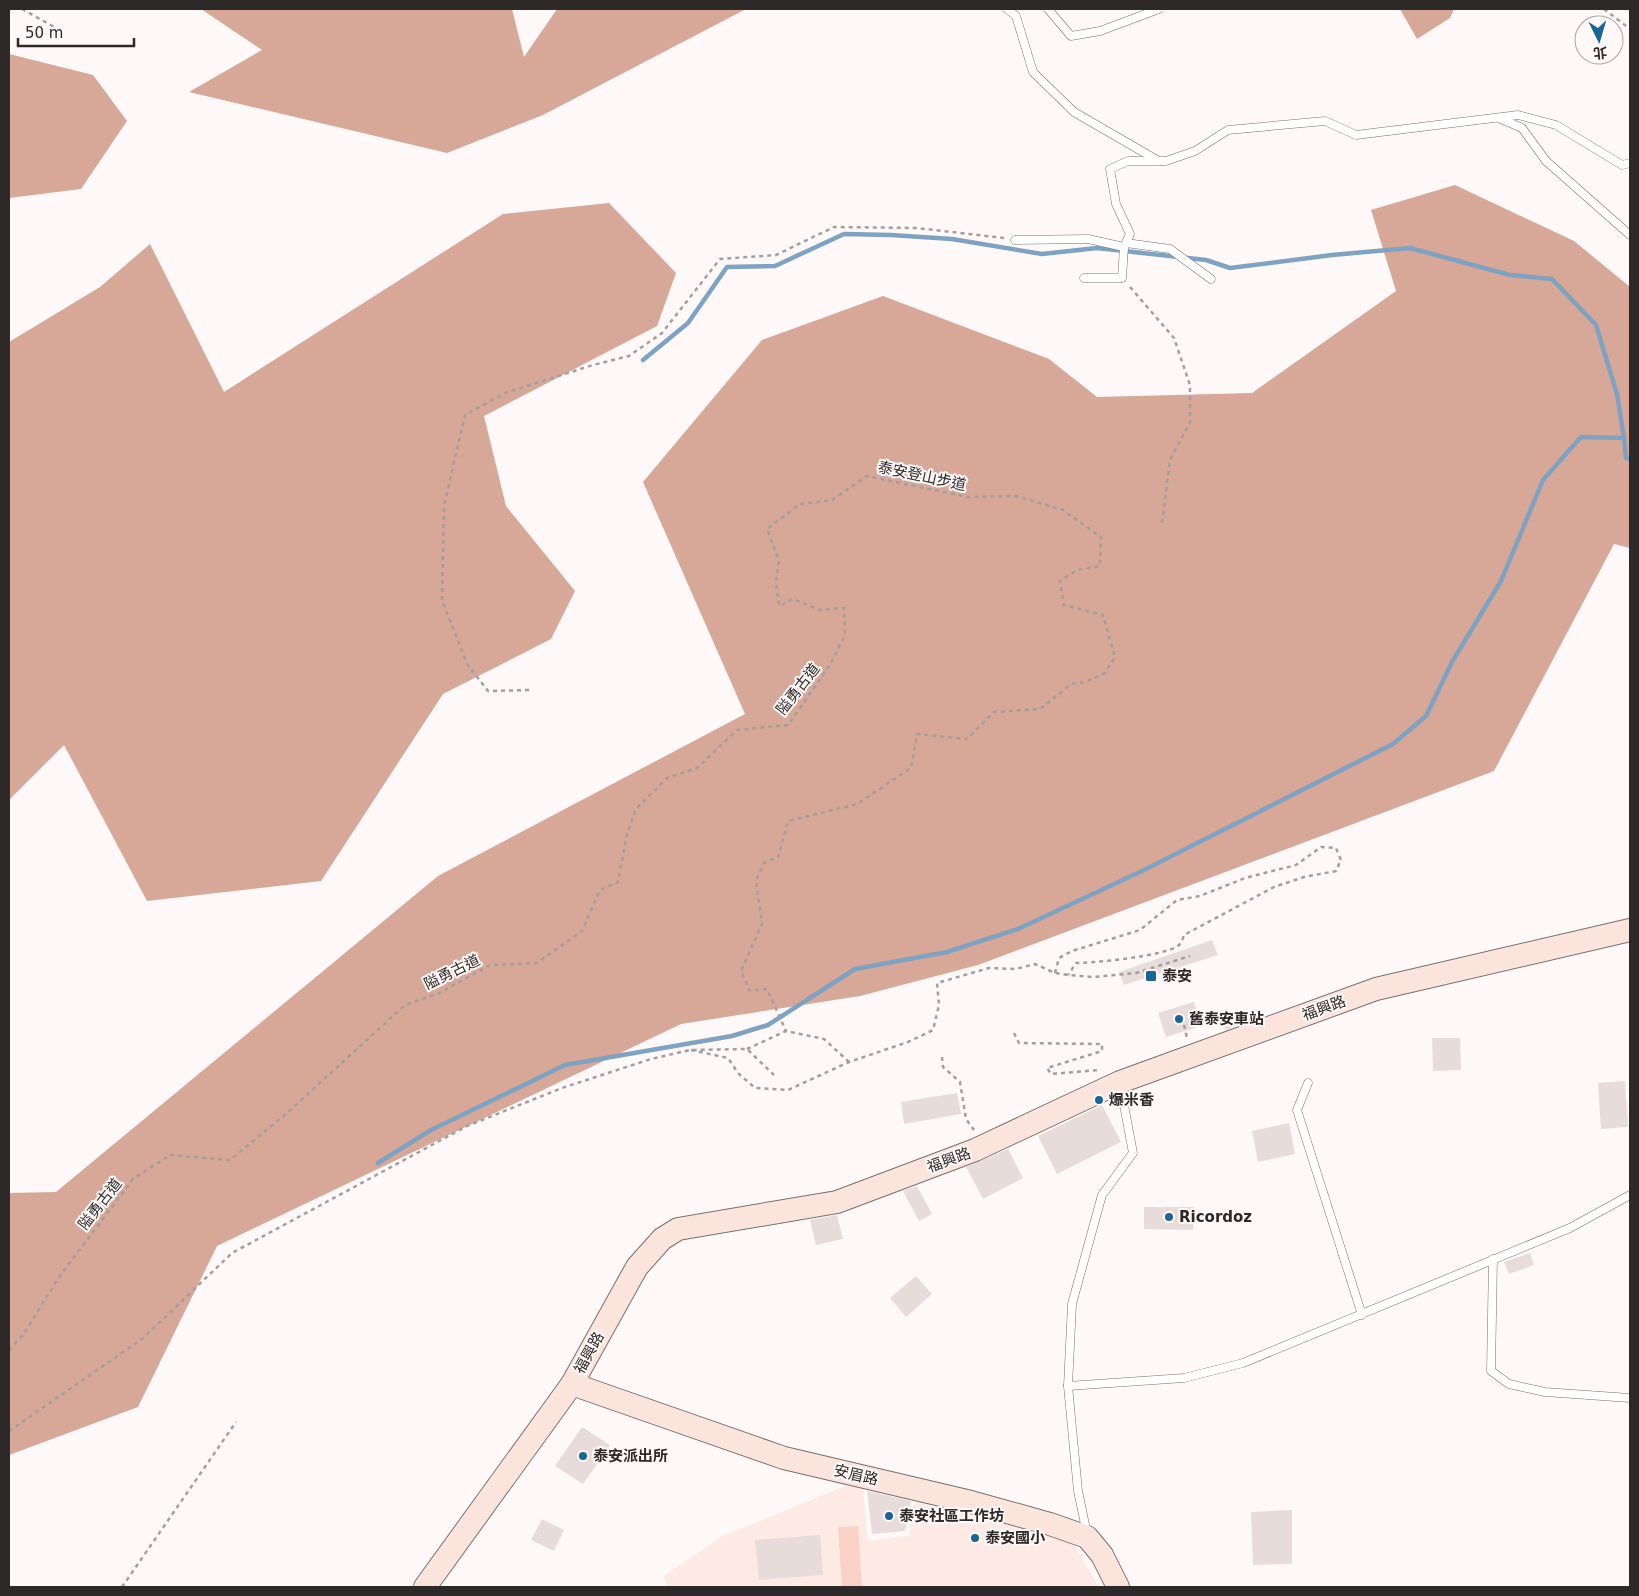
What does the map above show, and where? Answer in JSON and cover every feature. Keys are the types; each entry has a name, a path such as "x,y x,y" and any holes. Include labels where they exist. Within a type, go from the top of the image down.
{"street":[{"name":"福興路","path":"425,1587 572,1384 637,1267 662,1239 678,1229 837,1202 984,1146 1118,1083 1376,989 1630,930"},
{"name":"安眉路","path":"572,1384 784,1458 971,1502 1050,1524 1087,1537"},
{"path":"1087,1537 1102,1554 1118,1587"}],"lane":[{"path":"1007,9 1016,16 1032,72 1074,112 1159,161"},
{"path":"1048,9 1072,36 1100,31 1159,9"},
{"path":"1084,278 1122,278 1125,245 1130,234 1116,204 1110,169 1128,161 1166,161 1194,150 1228,130 1325,121 1356,135 1518,115 1556,125 1622,164 1630,163"},
{"path":"1498,117 1522,128 1546,161 1630,235"},
{"path":"1015,240 1088,239 1125,245 1170,248 1211,279"},
{"path":"1087,1537 1078,1491 1068,1386 1072,1304 1102,1195 1133,1153 1118,1083"},
{"path":"1308,1083 1297,1110 1362,1314"},
{"path":"1068,1386 1184,1378 1243,1363 1570,1228 1630,1195"},
{"path":"1493,1259 1491,1371 1509,1384 1544,1392 1630,1398"}],"path":[{"path":"22,9 63,32"},
{"path":"1604,9 1630,29"},
{"path":"529,690 488,691 467,664 442,600 444,506 465,416 505,393 593,365 629,356 662,333 720,259 776,255 834,227 917,228 1015,240"},
{"path":"1122,278 1174,338 1190,385 1190,422 1170,460 1162,523"},
{"name":"泰安登山步道","path":"786,1031 768,989 750,991 741,971 762,924 756,880 764,863 778,857 788,821 857,804 911,768 917,734 967,739 994,712 1040,709 1071,684 1085,682 1105,673 1115,657 1103,615 1064,605 1060,581 1077,570 1100,566 1101,537 1063,510 1016,496 968,497 867,476 832,500"},
{"name":"隘勇古道","path":"9,1350 23,1335 59,1277 133,1179 170,1155 230,1160 287,1113 404,1005 439,993 490,965 537,963 582,931 600,890 618,882 627,834 636,809 667,778 697,768 737,730 788,725 830,665 845,635 844,608 820,610 794,599 779,606 776,581 779,561 767,529 800,504 832,500"},
{"path":"1056,972 1059,958 1065,954 1140,930 1177,900 1200,896 1245,878 1296,865 1321,847 1336,848 1341,860 1336,872 1304,877 1274,887 1184,935 1180,944 1170,950 1098,963 1076,963 1068,975"},
{"path":"690,1050 701,1054 728,1058 738,1073 755,1088 788,1090 849,1062 908,1042 933,1030 939,1005 937,983 989,968 1016,969 1035,964 1068,975 1094,977 1136,973 1190,956"},
{"path":"9,1431 142,1340 232,1254 467,1126 562,1088 651,1059 690,1050 746,1049 786,1031 824,1040 849,1062"},
{"path":"1014,1034 1018,1043 1102,1044 1102,1051 1047,1068 1051,1074 1108,1069 1118,1083"},
{"path":"746,1049 774,1075"},
{"path":"942,1057 943,1067 960,1082 966,1119 984,1146"},
{"path":"122,1587 236,1422"}],"shaded area":[{"path":"201,9 512,9 524,57 557,9 746,9 543,115 447,153 189,92 262,50"},
{"path":"1400,9 1454,9 1450,18 1417,39"},
{"path":"9,54 93,75 127,121 81,189 9,198"},
{"path":"1455,185 1574,241 1630,287 1630,548 1614,544 1494,771 978,965 860,996 681,1024 217,1246 138,1407 9,1455 9,1193 56,1192 438,876 745,714 643,482 762,340 883,296 1049,359 1097,397 1252,393 1396,291 1371,210"},
{"path":"609,203 676,273 657,326 484,416 506,506 575,591 551,639 443,694 321,881 147,901 64,745 9,800 9,342 100,287 150,244 224,392 503,214"},
{"name":"泰安國小","path":"847,1485 863,1489 868,1541 909,1536 915,1502 1072,1541 1099,1587 667,1587 664,1576 723,1536"},
{"path":"858,1526 862,1587 842,1587 838,1527"}],"building":[{"path":"1212,940 1218,955 1124,985 1119,972"},
{"name":"舊泰安車站","path":"1194,1002 1201,1026 1166,1037 1158,1013"},
{"path":"1246,1011 1248,1022 1225,1030 1223,1015"},
{"path":"1432,1038 1460,1038 1461,1070 1433,1071"},
{"path":"1625,1081 1628,1127 1601,1129 1598,1083"},
{"path":"957,1093 961,1114 904,1124 901,1102"},
{"path":"1102,1105 1121,1142 1057,1174 1038,1136"},
{"path":"1289,1123 1295,1154 1258,1162 1252,1131"},
{"path":"1008,1149 1023,1178 983,1199 966,1167"},
{"path":"917,1186 932,1214 919,1221 903,1191"},
{"path":"1144,1207 1194,1207 1193,1230 1144,1229"},
{"path":"837,1215 843,1239 816,1245 810,1220"},
{"path":"1530,1253 1534,1265 1509,1274 1504,1262"},
{"path":"916,1276 932,1294 906,1317 890,1298"},
{"name":"泰安派出所","path":"582,1427 610,1445 583,1484 555,1466"},
{"name":"泰安社區工作坊","path":"867,1491 911,1501 905,1531 872,1534"},
{"path":"1292,1510 1292,1564 1253,1565 1251,1512"},
{"path":"542,1519 564,1530 554,1551 531,1540"},
{"path":"820,1535 823,1575 759,1580 755,1540"}],"waterway":[{"path":"643,360 688,323 727,267 775,266 844,234 952,239 1042,254 1097,248 1206,260 1230,268 1332,255 1410,248 1510,275 1552,279 1596,325 1617,394 1624,438"},
{"path":"378,1163 431,1130 565,1065 732,1036 768,1025 855,969 947,952 1018,929 1142,871 1393,744 1426,716 1452,662 1501,581 1543,480 1581,437 1624,438 1626,458 1630,459"}],"place":[{"name":"泰安","path":"1151,976"},
{"name":"舊泰安車站","path":"1179,1019"},
{"name":"爆米香","path":"1099,1100"},
{"name":"Ricordoz","path":"1169,1217"},
{"name":"泰安派出所","path":"583,1456"},
{"name":"泰安社區工作坊","path":"889,1516"},
{"name":"泰安國小","path":"975,1538"}]}
